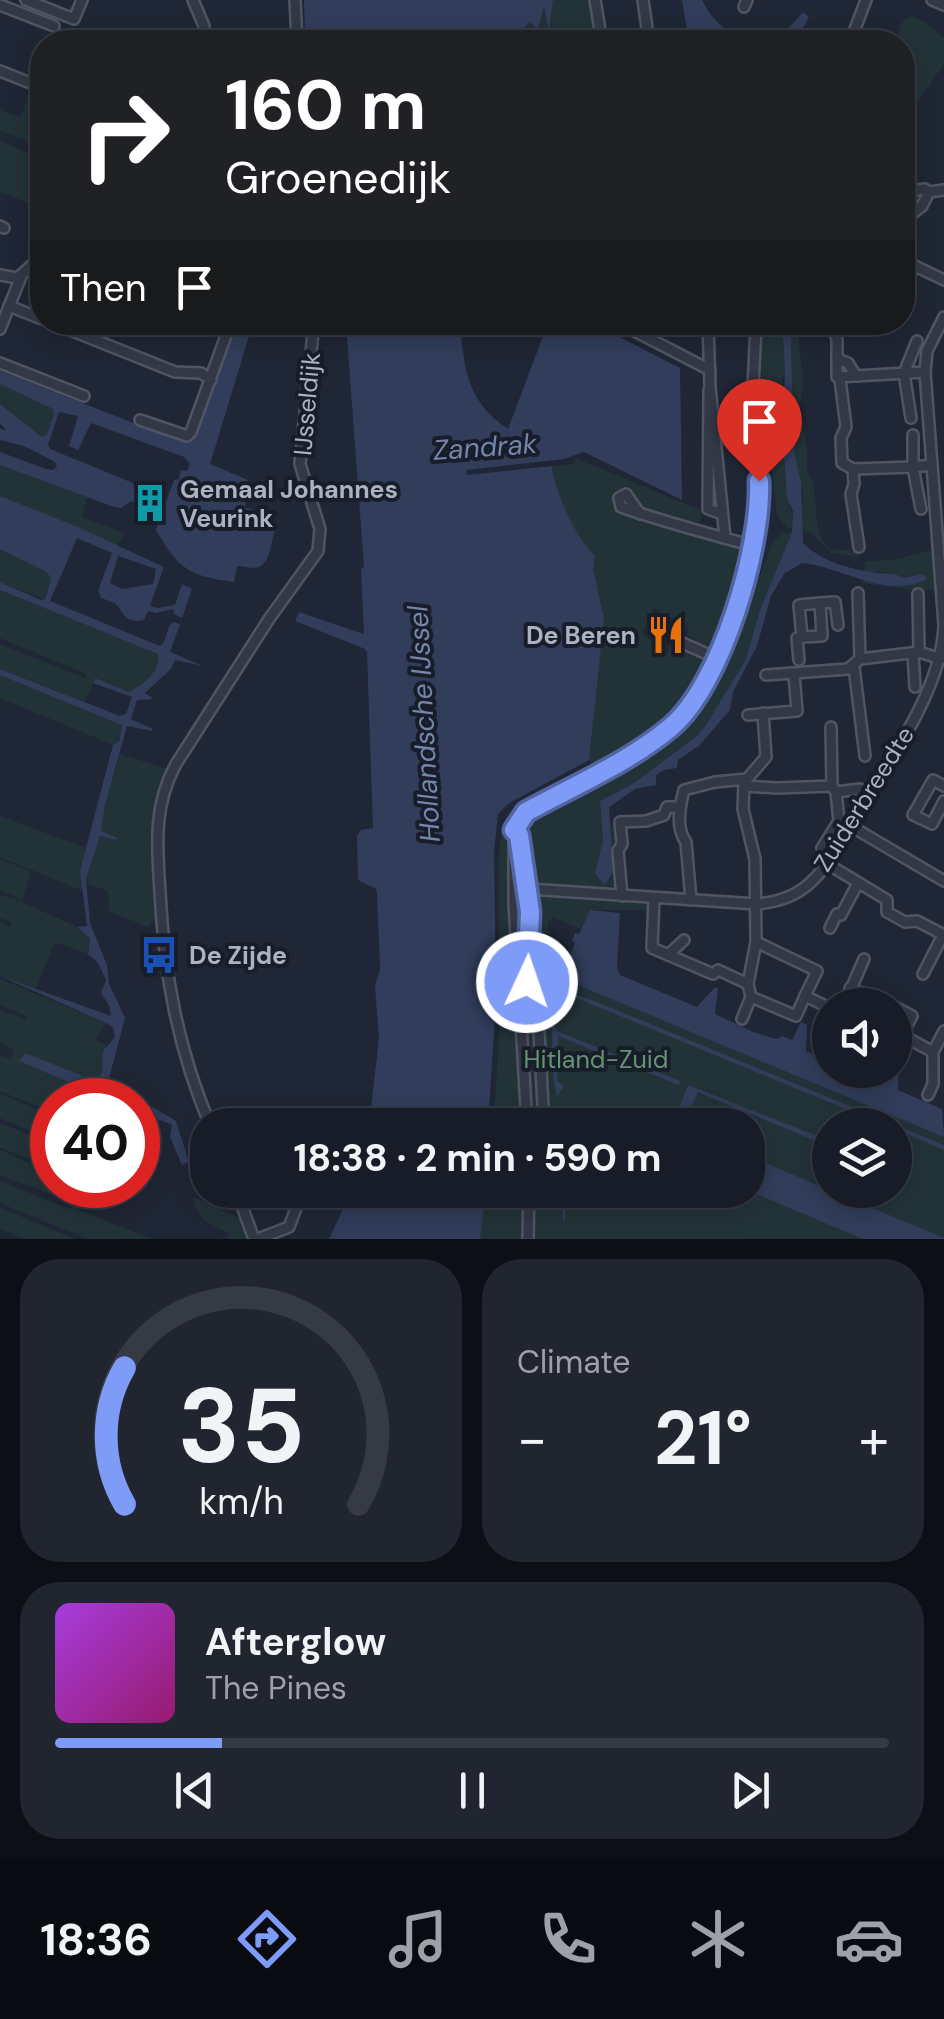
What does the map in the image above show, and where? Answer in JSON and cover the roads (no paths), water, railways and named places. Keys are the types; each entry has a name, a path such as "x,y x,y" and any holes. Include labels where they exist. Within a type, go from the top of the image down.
{"street":[{"path":"26,0 53,5 74,19 82,0"},
{"path":"193,0 204,30"},
{"path":"295,0 296,30"},
{"path":"595,0 600,30"},
{"path":"642,0 647,30"},
{"path":"855,30 866,0"},
{"path":"932,0 944,6"},
{"path":"0,5 54,26"},
{"path":"0,88 3,72 30,83"},
{"path":"915,190 944,190"},
{"path":"915,212 930,192"},
{"path":"915,266 944,280"},
{"path":"0,275 17,278 30,267"},
{"path":"0,329 22,274"},
{"path":"9,306 30,315"},
{"name":"Zuiderbreedte","path":"528,890 757,904 796,894 814,880 912,721 941,659 944,625 925,372 927,351 944,316"},
{"path":"82,335 174,372 201,372 212,380"},
{"path":"140,420 187,436 194,428 227,335"},
{"name":"IJsseldijk","path":"203,1108 189,1072 167,978 157,827 171,773 320,543 320,529 300,464 313,335"},
{"path":"642,335 710,370"},
{"path":"709,335 712,453 708,509 722,514 724,538"},
{"path":"526,1108 514,830 526,812 613,766 672,726 688,708 716,658 754,546 760,498 752,405 753,335"},
{"path":"836,335 836,372 846,427 841,438 842,464 852,469 932,466"},
{"path":"911,418 904,373 917,341"},
{"path":"837,360 848,364 856,376"},
{"path":"0,363 84,396"},
{"path":"840,379 925,372"},
{"path":"913,435 913,467 921,509"},
{"path":"852,469 851,494 859,547"},
{"path":"640,514 754,546"},
{"path":"858,593 857,663 864,756"},
{"path":"915,688 918,594"},
{"path":"802,638 799,605 835,602 838,625"},
{"path":"799,660 797,638 822,636 820,603"},
{"path":"822,626 857,623"},
{"path":"678,641 716,658"},
{"path":"766,676 916,653 941,659"},
{"path":"748,714 797,711 794,674"},
{"path":"742,1019 751,997 748,984 756,942 757,904 755,859 742,808 744,784 766,758 763,714"},
{"path":"822,848 839,820 831,726"},
{"path":"944,786 933,780 914,815 932,824 944,801"},
{"path":"692,900 679,806 684,790 715,782 777,788 860,789 868,794"},
{"path":"622,896 620,822 646,821 664,814 666,808 679,806"},
{"path":"849,825 944,881"},
{"path":"514,830 519,835 528,890 529,970 521,1015"},
{"path":"826,862 888,900 880,924"},
{"path":"830,928 837,914 842,916 858,883"},
{"path":"654,898 652,948 748,984"},
{"path":"886,912 943,935 922,974"},
{"path":"668,955 684,940"},
{"path":"751,997 796,1016 818,971 756,942"},
{"path":"850,988 864,959"},
{"path":"529,970 536,975 543,1108"},
{"path":"805,996 812,999"},
{"path":"928,1095 938,1080 933,1052 944,1031"},
{"path":"912,1040 933,1052"},
{"path":"243,1208 256,1239 289,1227 296,1208"},
{"path":"528,1239 529,1208"}],"water":[{"path":"304,0 553,0 549,30 544,6 538,30 529,22 523,30 305,30"},
{"path":"682,0 702,0 716,21 728,30 687,30"},
{"path":"803,12 809,17 802,30 787,30"},
{"path":"233,335 249,335 210,464 248,480 245,507 255,511 252,523 275,529 264,563 255,568 237,566 234,582 187,569 156,530 174,480 190,464 184,457 91,423 78,450 69,446 78,416 59,412 50,449 133,483 135,491 144,496 141,504 131,501 121,508 114,507 0,465 0,452 46,469 57,467 55,462 24,446 0,440 0,429 6,430 0,423 0,404 42,437 47,434 54,414 53,409 0,384 0,371 172,438 187,440 198,430"},
{"path":"347,335 461,335 476,396 494,419 508,429 543,335 615,335 680,368 682,500 584,452 564,459 466,470 467,475 552,466 568,514 595,555 593,569 604,618 589,760 509,803 498,814 494,850 496,1000 489,1108 371,1108 379,1038 375,986 380,969 377,893 358,880 357,836 361,830 373,828 367,652 295,621 299,612 364,634 364,567"},
{"path":"783,335 791,335 789,426 801,483 803,543 844,566 903,578 923,574 927,579 911,585 880,584 802,563 784,574 771,596 757,646 733,692 730,710 700,745 678,760 677,768 656,775 656,785 635,789 609,807 613,873 605,885 595,874 603,840 600,801 634,783 706,725 746,659 760,610 792,532 793,511 787,499 782,429"},
{"path":"0,496 164,567 150,606 175,605 182,584 192,589 182,618 173,609 148,611 144,620 129,619 115,603 101,598 98,591 112,553 77,538 50,601 160,646 170,625 180,624 170,652 203,666 175,660 171,669 145,693 154,699 137,700 131,719 153,729 127,726 101,831 118,838 100,836 86,879 90,923 107,965 109,984 125,1018 109,1078 98,1078 103,1051 115,1037 113,1027 0,976 111,1016 101,993 106,980 98,963 88,954 90,938 77,927 87,926 80,871 113,745 119,741 122,725 0,675 0,669 120,716 126,714 132,697 93,683 95,678 129,692 150,677 158,654 0,590 0,582 45,599 51,579 47,572 0,549","holes":["118,556 156,569 153,584 122,589 110,583"]},
{"path":"590,910 620,913 620,975 697,1007 715,987 715,1014 777,1039 782,1036 792,1040 801,1022 807,1025 806,1051 812,1054 812,1082 561,978 575,933 579,934"},
{"path":"551,986 854,1108 844,1108 557,990 555,1027 559,1032 680,1081 679,1085 558,1036 557,1081 564,1086 557,1097"},
{"path":"25,1053 88,1078 59,1078 19,1061"},
{"path":"688,1085 746,1108 736,1108 698,1092 691,1108 679,1108"},
{"path":"826,1088 898,1088 942,1109 944,1137 912,1124 912,1108 874,1108"},
{"path":"160,1111 176,1121 189,1162 182,1165 170,1137 172,1125 160,1120"},
{"path":"765,1115 812,1134 812,1140 765,1120"},
{"path":"912,1132 944,1145 944,1150 912,1136"},
{"path":"765,1163 812,1183 812,1208 872,1208 944,1238 863,1239 765,1198"},
{"path":"344,1208 484,1208 480,1239 329,1239"}],"waterway":[{"path":"564,1208 564,1220"}],"place":[{"name":"Gemaal Johannes Veurink","path":"150,503"},
{"name":"De Beren","path":"666,635"},
{"name":"De Zijde","path":"159,955"}],"water label":[{"name":"Zandrak","path":"485,447"},
{"name":"Hollandsche IJssel","path":"424,724"}],"park label":[{"name":"Hitland-Zuid","path":"596,1059"}]}
